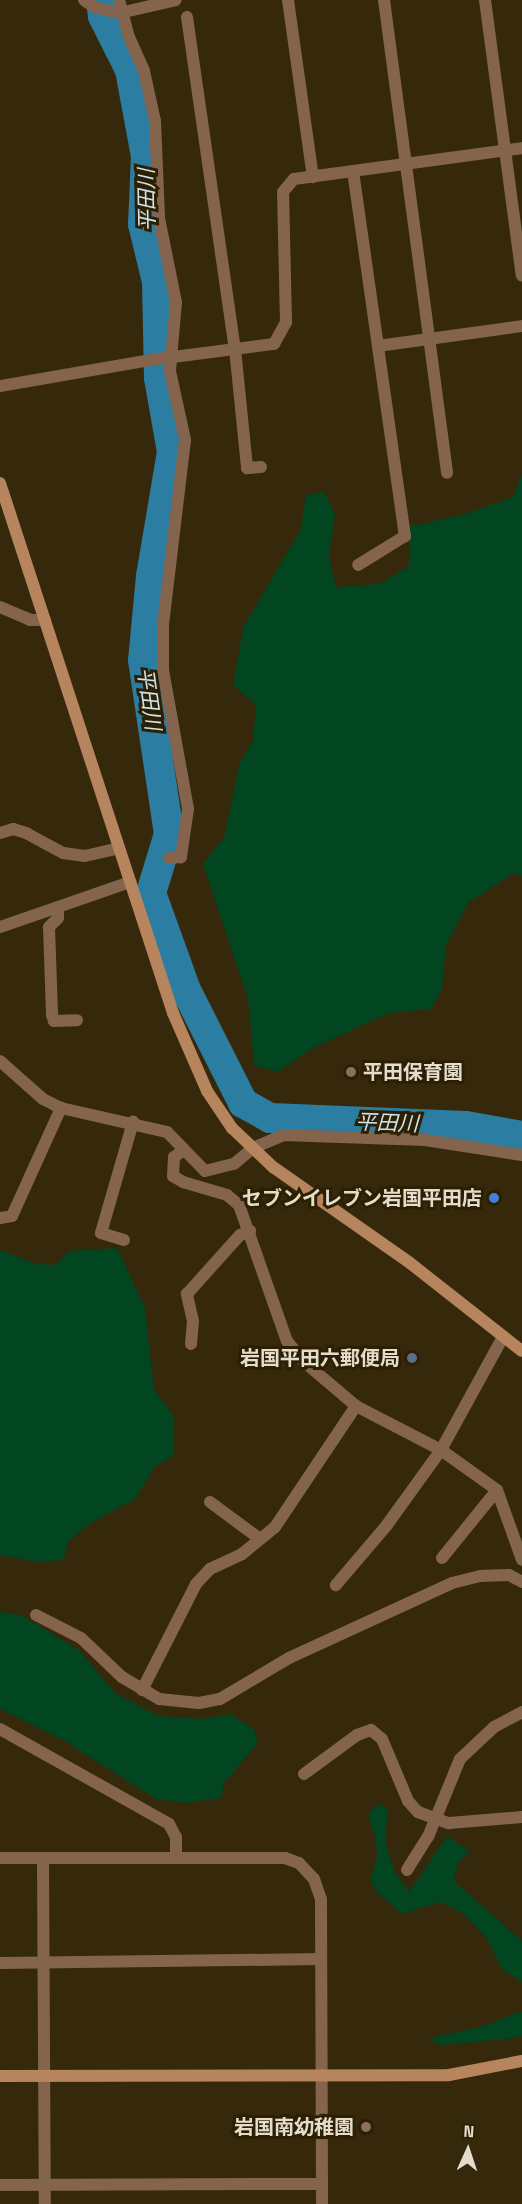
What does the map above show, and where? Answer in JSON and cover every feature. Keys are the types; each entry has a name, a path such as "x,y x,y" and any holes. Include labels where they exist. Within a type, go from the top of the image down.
{"street":[{"path":"89,4 117,8 176,0"},
{"path":"288,0 313,177"},
{"path":"384,0 447,473"},
{"path":"485,0 522,276"},
{"path":"117,8 144,71 155,121 159,218 176,302 167,358 185,440 163,624 163,670 188,809 181,856 169,858"},
{"path":"187,17 235,349 247,468 261,467"},
{"path":"0,386 150,360 274,344 286,322 283,192 294,179 522,148"},
{"path":"353,171 405,536 358,565"},
{"path":"378,346 522,326"},
{"path":"0,483 130,882 190,1056 207,1091 232,1128 273,1167 410,1263 522,1351"},
{"path":"0,607 30,620 45,620"},
{"path":"0,833 13,829 27,833 63,853 85,856 119,848"},
{"path":"0,927 130,882"},
{"path":"58,907 58,918 50,927 52,1015 54,1021 77,1020"},
{"path":"0,1060 43,1099 61,1108 133,1122 167,1132 205,1171 234,1164 253,1148 283,1136 425,1140 522,1155"},
{"path":"0,1218 12,1216 61,1108"},
{"path":"124,1240 101,1233 133,1122"},
{"path":"184,1150 174,1157 174,1176 183,1182 227,1195 240,1205 287,1341 303,1361 356,1406 441,1450 497,1490 522,1560"},
{"path":"191,1344 193,1321 187,1294 240,1235 250,1231"},
{"path":"336,1585 387,1525 441,1450 503,1336"},
{"path":"142,1690 196,1584 210,1569 260,1539 275,1527 308,1483 356,1406"},
{"path":"442,1558 497,1490"},
{"path":"210,1502 260,1539"},
{"path":"36,1615 81,1638 122,1677 142,1690 159,1700 178,1703 220,1699 288,1658 452,1583 480,1576 509,1575 522,1582"},
{"path":"407,1870 418,1857 460,1759 494,1727 522,1712"},
{"path":"0,1729 169,1824 176,1837 176,1857"},
{"path":"304,1774 357,1735 371,1730 382,1739 408,1801 418,1812 435,1819 464,1823 522,1817"},
{"path":"0,1858 285,1858 299,1863 314,1879 321,1899 322,2204"},
{"path":"43,1858 45,2204"},
{"path":"0,1963 321,1959"},
{"path":"0,2076 449,2075 522,2061"},
{"path":"0,2186 322,2184"}],"green space":[{"path":"522,475 522,877 514,873 468,903 446,945 442,989 431,1009 389,1013 315,1047 277,1072 254,1065 248,999 203,864 224,837 240,762 253,741 256,705 233,685 243,628 301,529 306,495 324,492 335,514 329,557 336,587 379,584 409,566 409,527 469,513 513,497"},
{"path":"117,1248 145,1308 154,1389 173,1416 174,1455 155,1466 135,1499 89,1524 69,1541 63,1560 37,1562 0,1555 0,1250 37,1264 56,1265 69,1251"},
{"path":"0,1612 21,1615 79,1650 115,1693 158,1716 202,1719 230,1714 254,1729 258,1743 224,1783 221,1798 186,1803 156,1799 63,1740 0,1709"},
{"path":"378,1803 388,1809 385,1843 395,1872 409,1892 447,1836 470,1851 458,1863 454,1881 522,1941 522,1982 501,1968 488,1940 463,1913 440,1902 402,1914 378,1893 370,1880 377,1857 376,1839 368,1815"},
{"path":"522,2011 522,2036 441,2045 428,2039 487,2025"}],"waterway":[{"name":"平田川","path":"101,0 103,16 130,70 146,156 143,224 157,282 159,378 172,452 151,576 143,660 169,834 151,893 186,990 243,1103 270,1118 466,1126 522,1136"}],"place":[{"name":"平田保育園","path":"351,1072"},
{"name":"セブンイレブン岩国平田店","path":"494,1198"},
{"name":"岩国平田六郵便局","path":"412,1358"},
{"name":"岩国南幼稚園","path":"366,2127"}]}
